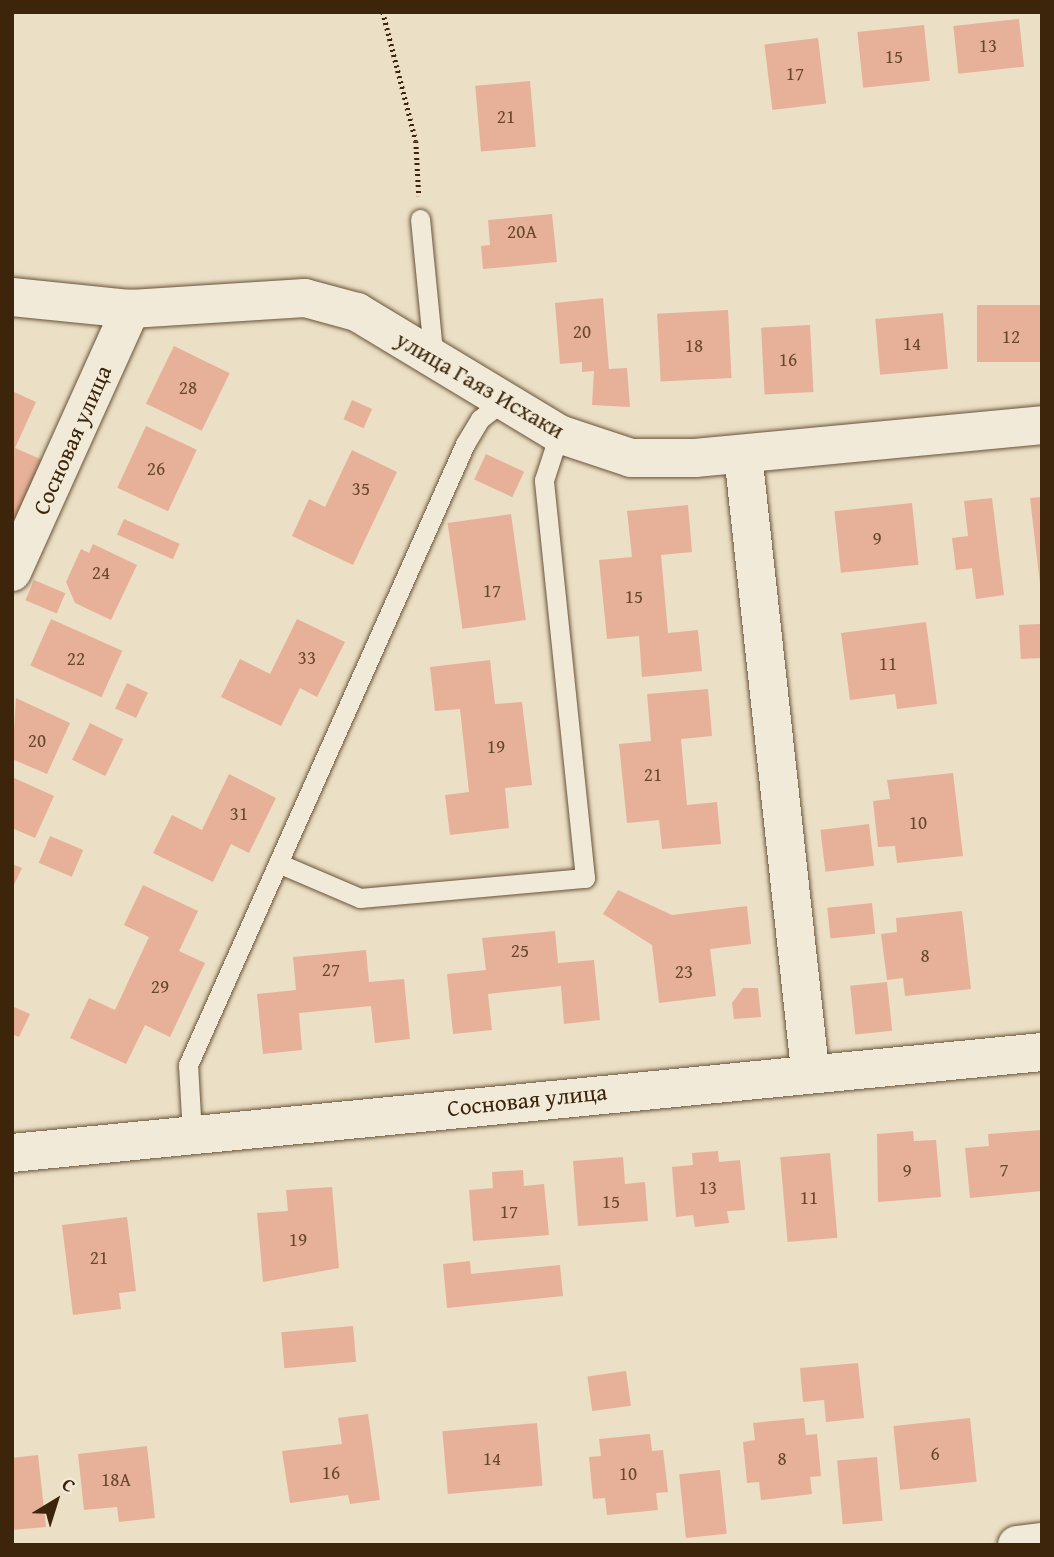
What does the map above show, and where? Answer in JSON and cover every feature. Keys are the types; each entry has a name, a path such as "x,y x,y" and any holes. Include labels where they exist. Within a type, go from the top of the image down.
{"street":[{"name":"улица Гаяз Исхаки","path":"12,298 131,309 305,298 357,312 434,362 559,434 631,458 743,454 1042,425"},
{"name":"Сосновая улица","path":"12,572 131,309"},
{"path":"743,454 810,1070"},
{"name":"Сосновая улица","path":"12,1153 810,1070 1042,1052"},
{"path":"1017,1545 1042,1542"}],"lane":[{"path":"420,219 434,362"},
{"path":"192,1134 188,1065 464,444 480,419 502,402"},
{"path":"278,863 359,898 585,878 544,480 559,434"}],"path":[{"path":"383,12 416,141 420,219"}],"building":[{"path":"1019,19 1024,67 958,74 953,26"},
{"path":"924,25 930,81 863,88 857,32"},
{"path":"818,38 826,104 772,110 764,45"},
{"path":"530,81 536,147 481,152 475,86"},
{"path":"552,214 557,262 483,269 481,246 490,245 488,220"},
{"path":"603,298 609,369 627,368 630,407 592,405 594,371 582,372 582,362 560,364 555,303"},
{"path":"977,305 1042,305 1042,362 977,362"},
{"path":"728,310 732,378 661,382 657,314"},
{"path":"943,313 948,369 880,375 875,319"},
{"path":"810,325 814,392 765,394 761,328"},
{"path":"174,346 230,373 202,431 146,404"},
{"path":"12,391 36,402 15,448 45,461 12,525"},
{"path":"352,400 372,409 364,428 343,419"},
{"path":"146,426 197,450 168,511 117,488"},
{"path":"352,450 397,472 353,565 292,536 309,499 325,507"},
{"path":"486,454 524,472 512,497 474,479"},
{"path":"1042,497 1042,584 1040,584 1030,498"},
{"path":"992,498 1004,595 976,599 972,568 956,570 952,538 968,536 964,501"},
{"path":"912,503 918,565 841,573 834,511"},
{"path":"688,505 692,552 661,555 668,633 698,630 702,671 642,677 639,636 607,639 599,560 632,557 627,511"},
{"path":"511,514 526,620 463,629 448,523"},
{"path":"124,519 180,544 173,559 117,535"},
{"path":"93,544 137,565 111,620 75,603 66,582 81,549 89,553"},
{"path":"34,580 65,593 57,614 25,600"},
{"path":"51,619 122,651 102,697 30,666"},
{"path":"297,619 345,642 317,697 300,688 281,726 221,697 240,659 270,674"},
{"path":"926,622 937,704 897,709 895,694 850,700 841,633"},
{"path":"1040,624 1042,658 1021,659 1019,625"},
{"path":"490,660 495,704 522,702 532,785 505,788 509,828 450,835 445,795 469,792 460,709 435,711 430,667"},
{"path":"127,683 148,693 136,718 115,708"},
{"path":"708,689 712,736 681,739 687,805 717,802 721,844 662,849 659,820 627,823 619,744 651,741 647,694"},
{"path":"16,698 70,723 47,774 12,759"},
{"path":"90,723 123,739 105,776 72,760"},
{"path":"953,773 963,856 897,863 895,846 878,847 873,801 890,799 887,780"},
{"path":"229,774 276,798 249,853 231,844 213,882 153,853 172,815 202,830"},
{"path":"12,777 54,796 35,838 12,828"},
{"path":"869,824 874,866 825,872 820,830"},
{"path":"50,836 83,850 72,877 39,863"},
{"path":"12,864 22,868 12,889"},
{"path":"143,885 198,911 179,951 205,963 170,1037 145,1025 126,1064 70,1038 89,998 115,1010 149,937 124,925"},
{"path":"618,890 672,915 747,906 751,944 710,949 716,996 659,1003 652,945 603,914"},
{"path":"872,903 875,934 830,939 827,908"},
{"path":"962,911 971,989 905,996 903,978 887,980 881,934 897,932 896,918"},
{"path":"555,931 558,963 594,960 600,1020 564,1024 561,986 488,994 492,1030 453,1034 447,974 486,970 482,938"},
{"path":"366,950 369,982 404,979 410,1039 375,1043 371,1006 299,1013 302,1050 263,1054 257,994 296,990 293,957"},
{"path":"887,982 892,1031 855,1035 850,986"},
{"path":"743,988 758,988 761,1017 734,1019 732,1003"},
{"path":"12,1006 30,1014 19,1037 12,1034"},
{"path":"1041,1130 1042,1191 970,1198 965,1148 989,1146 988,1134"},
{"path":"913,1131 914,1141 936,1140 941,1197 878,1202 877,1134"},
{"path":"718,1151 719,1162 740,1160 745,1210 727,1211 729,1223 695,1227 693,1215 676,1217 672,1167 693,1165 692,1153"},
{"path":"830,1153 837,1238 788,1242 780,1157"},
{"path":"623,1157 625,1184 645,1182 648,1221 578,1226 573,1161"},
{"path":"523,1170 524,1186 544,1184 549,1235 473,1241 469,1190 493,1188 492,1172"},
{"path":"332,1187 339,1268 263,1282 257,1213 288,1211 286,1190"},
{"path":"127,1217 136,1291 119,1293 121,1309 73,1315 62,1225"},
{"path":"470,1261 471,1274 560,1265 563,1296 447,1308 443,1264"},
{"path":"353,1326 356,1362 284,1368 281,1332"},
{"path":"858,1363 864,1418 826,1422 824,1400 803,1402 800,1368"},
{"path":"626,1371 631,1406 592,1411 587,1376"},
{"path":"368,1414 380,1500 350,1504 348,1495 290,1503 282,1451 342,1444 338,1418"},
{"path":"804,1418 806,1435 817,1434 821,1476 810,1477 812,1494 761,1500 759,1482 747,1483 743,1442 755,1440 753,1423"},
{"path":"970,1418 977,1482 900,1490 893,1426"},
{"path":"537,1423 542,1486 448,1494 442,1431"},
{"path":"650,1434 652,1451 663,1450 668,1492 656,1493 658,1510 607,1515 605,1498 593,1499 589,1457 601,1456 599,1439"},
{"path":"147,1446 155,1518 119,1522 117,1507 84,1510 78,1454"},
{"path":"38,1455 46,1527 12,1530 12,1458"},
{"path":"877,1457 883,1521 843,1524 837,1460"},
{"path":"720,1470 727,1534 686,1538 679,1474"}]}
